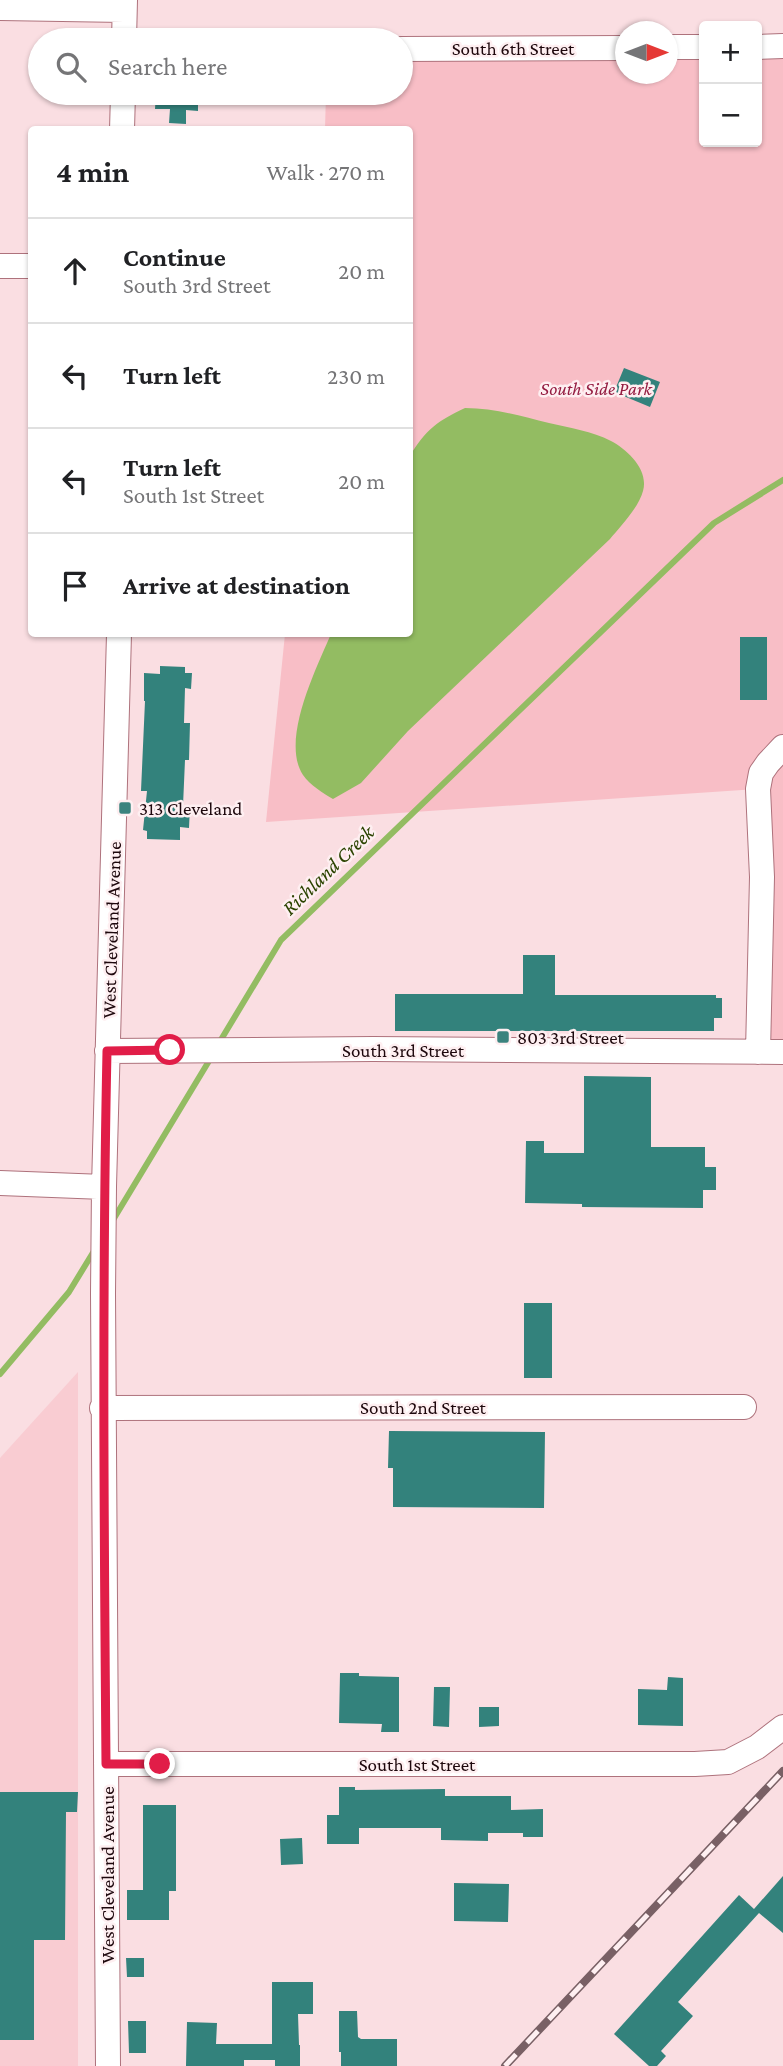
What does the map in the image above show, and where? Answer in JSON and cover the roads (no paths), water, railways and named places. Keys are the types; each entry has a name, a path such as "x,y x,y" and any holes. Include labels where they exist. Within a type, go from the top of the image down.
{"street":[{"path":"0,8 125,5 124,28"},
{"path":"762,47 783,46"},
{"path":"678,47 699,47"},
{"name":"South 6th Street","path":"413,49 615,48"},
{"path":"122,126 123,105"},
{"path":"0,266 28,266"},
{"name":"West Cleveland Avenue","path":"108,2066 102,1408 107,1051 119,637"},
{"path":"758,1052 762,877 758,789 761,773 783,747"},
{"name":"South 3rd Street","path":"107,1051 373,1049 783,1052"},
{"path":"0,1183 104,1192"},
{"name":"South 2nd Street","path":"102,1408 744,1407"},
{"name":"South 1st Street","path":"106,1764 695,1764 728,1762 757,1747 783,1727"}],"waterway":[{"name":"Richland Creek","path":"219,1043 281,940 714,523 783,480"},
{"name":"Richland Creek","path":"113,1220 212,1056"},
{"name":"Richland Creek","path":"0,1374 69,1292 94,1251"}],"railway":[{"path":"505,2066 783,1771"}],"place":[{"name":"313 Cleveland","path":"125,808"},
{"name":"803 3rd Street","path":"503,1037"}],"park label":[{"name":"South Side Park","path":"596,388"}]}
